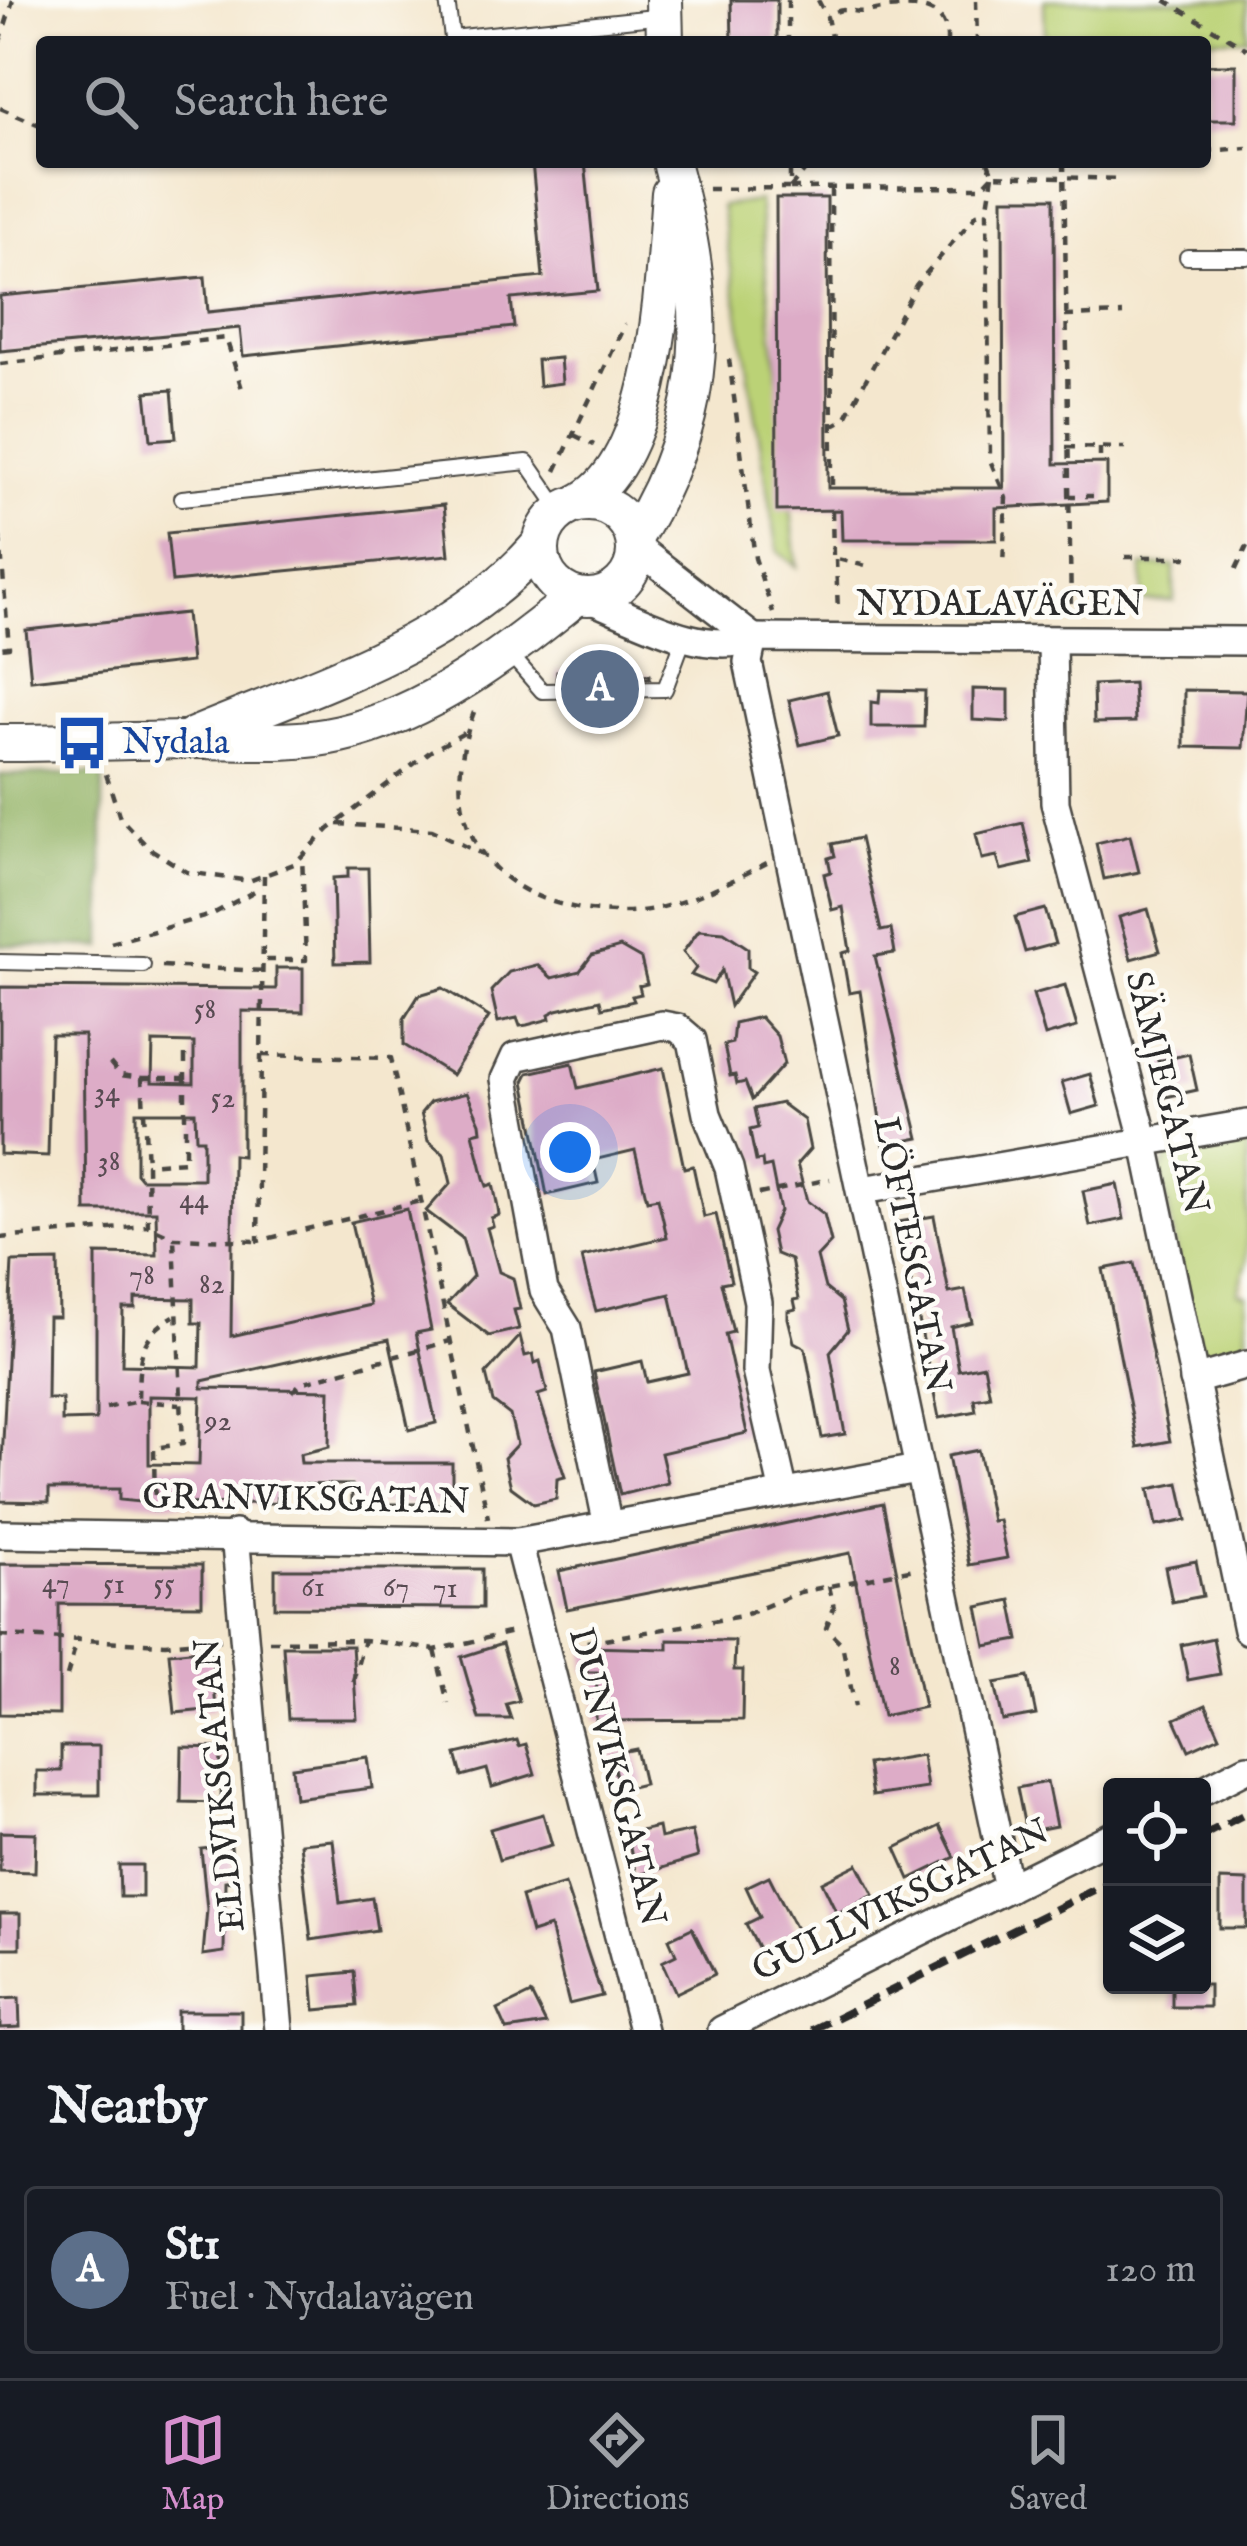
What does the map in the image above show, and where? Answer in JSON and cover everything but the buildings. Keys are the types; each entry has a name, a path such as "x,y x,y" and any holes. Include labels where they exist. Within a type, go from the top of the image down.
{"street":[{"path":"184,740 430,630 516,573 541,543 562,500 607,485 624,459 662,303 683,168"},
{"path":"0,742 184,740 260,745 342,734 413,706 507,651 582,597 603,596 628,577 635,542 667,479 697,386 700,357 683,168"},
{"path":"562,500 612,509 635,542 763,625"},
{"path":"541,543 549,577 582,597"},
{"name":"NYDALAVÄGEN","path":"582,597 685,635 736,644 763,625 1052,642 1247,641"},
{"name":"LÖFTESGATAN","path":"763,625 748,662 1008,1888"},
{"name":"SÄMJEGATAN","path":"1052,642 1054,803 1144,1139 1247,1630"},
{"path":"608,1526 568,1328 544,1292 505,1079 515,1057 662,1025 678,1028 692,1040 706,1114 736,1198 758,1302 756,1371 784,1493"},
{"path":"861,1182 1247,1124"},
{"path":"1194,1380 1247,1365"},
{"name":"GRANVIKSGATAN","path":"0,1534 505,1540 608,1526 917,1469"},
{"name":"ELDVIKSGATAN","path":"235,1534 279,2030"},
{"name":"DUNVIKSGATAN","path":"505,1540 542,1635 643,2030"},
{"path":"1211,1786 1247,1768"},
{"name":"GULLVIKSGATAN","path":"722,2030 1103,1840"}],"lane":[{"path":"447,0 452,36"},
{"path":"474,36 664,19"},
{"path":"1187,257 1247,257"},
{"path":"182,498 527,462 562,500"},
{"path":"507,651 542,691 656,692 671,681 685,635"},
{"path":"0,962 143,965"}],"path":[{"path":"0,42 13,0"},
{"path":"788,0 788,36"},
{"path":"818,0 831,36"},
{"path":"976,0 977,36"},
{"path":"1165,0 1247,49"},
{"path":"827,17 844,7 868,13 891,3 919,2 937,8 947,22 947,36"},
{"path":"0,108 36,123"},
{"path":"1211,151 1247,148"},
{"path":"683,168 706,189 982,187 993,175 1121,179"},
{"path":"790,168 790,188"},
{"path":"790,188 807,168"},
{"path":"990,168 990,460 1006,498 1003,566"},
{"path":"1064,168 1071,613"},
{"path":"832,188 832,488"},
{"path":"832,426 845,419 916,285 977,214 987,212"},
{"path":"562,500 628,308"},
{"path":"1065,316 1123,314"},
{"path":"0,364 226,338 243,392"},
{"path":"728,350 763,625"},
{"path":"1066,447 1125,448"},
{"path":"1100,448 1100,464"},
{"path":"1066,496 1093,496"},
{"path":"832,511 838,615"},
{"path":"0,537 9,647 0,648"},
{"path":"1236,569 1247,547"},
{"path":"1125,557 1191,557"},
{"path":"836,559 866,566"},
{"path":"474,711 466,732 458,792 482,854"},
{"path":"124,768 103,767 120,818 149,848 204,877 249,881 302,855 430,751 466,732"},
{"path":"336,824 432,830 482,854 523,893 578,908 631,912 678,903 790,853"},
{"path":"264,960 306,960 302,855"},
{"path":"258,1241 264,875"},
{"path":"91,964 110,944 132,933 211,915 264,886"},
{"path":"143,965 264,971"},
{"path":"148,1164 185,1161 185,1054"},
{"path":"262,1055 391,1058 450,1341 505,1540"},
{"path":"110,1064 120,1075 185,1078"},
{"path":"142,1078 148,1226"},
{"path":"736,1198 861,1182"},
{"path":"0,1238 148,1226 174,1238 258,1241 420,1201"},
{"path":"155,1534 154,1448 183,1444 183,1354 174,1316 174,1238"},
{"path":"138,1401 140,1348 153,1328 174,1316"},
{"path":"292,1392 301,1383 450,1341"},
{"path":"106,1408 138,1401 183,1404"},
{"path":"0,1636 165,1644 364,1640 435,1650 464,1648 542,1635 742,1616 829,1586 938,1564"},
{"path":"829,1586 834,1608 826,1628 842,1644 855,1707"},
{"path":"68,1676 78,1637"},
{"path":"353,1681 364,1640"},
{"path":"435,1650 448,1703"}],"green space":[{"path":"1044,0 1247,0 1247,38 1045,36"},
{"path":"759,201 797,567 778,551 721,206"},
{"path":"1142,566 1174,566 1174,601 1143,601"},
{"path":"103,773 103,947 0,945 0,775"},
{"path":"1247,1138 1247,1262 1238,1292 1247,1295 1247,1353 1221,1362 1198,1356 1161,1172 1170,1154"}],"railway":[{"path":"1211,1831 1247,1813"},
{"path":"812,2030 1103,1885"}],"place":[{"name":"St1","path":"600,689"},
{"name":"Nydala","path":"82,743"}]}
